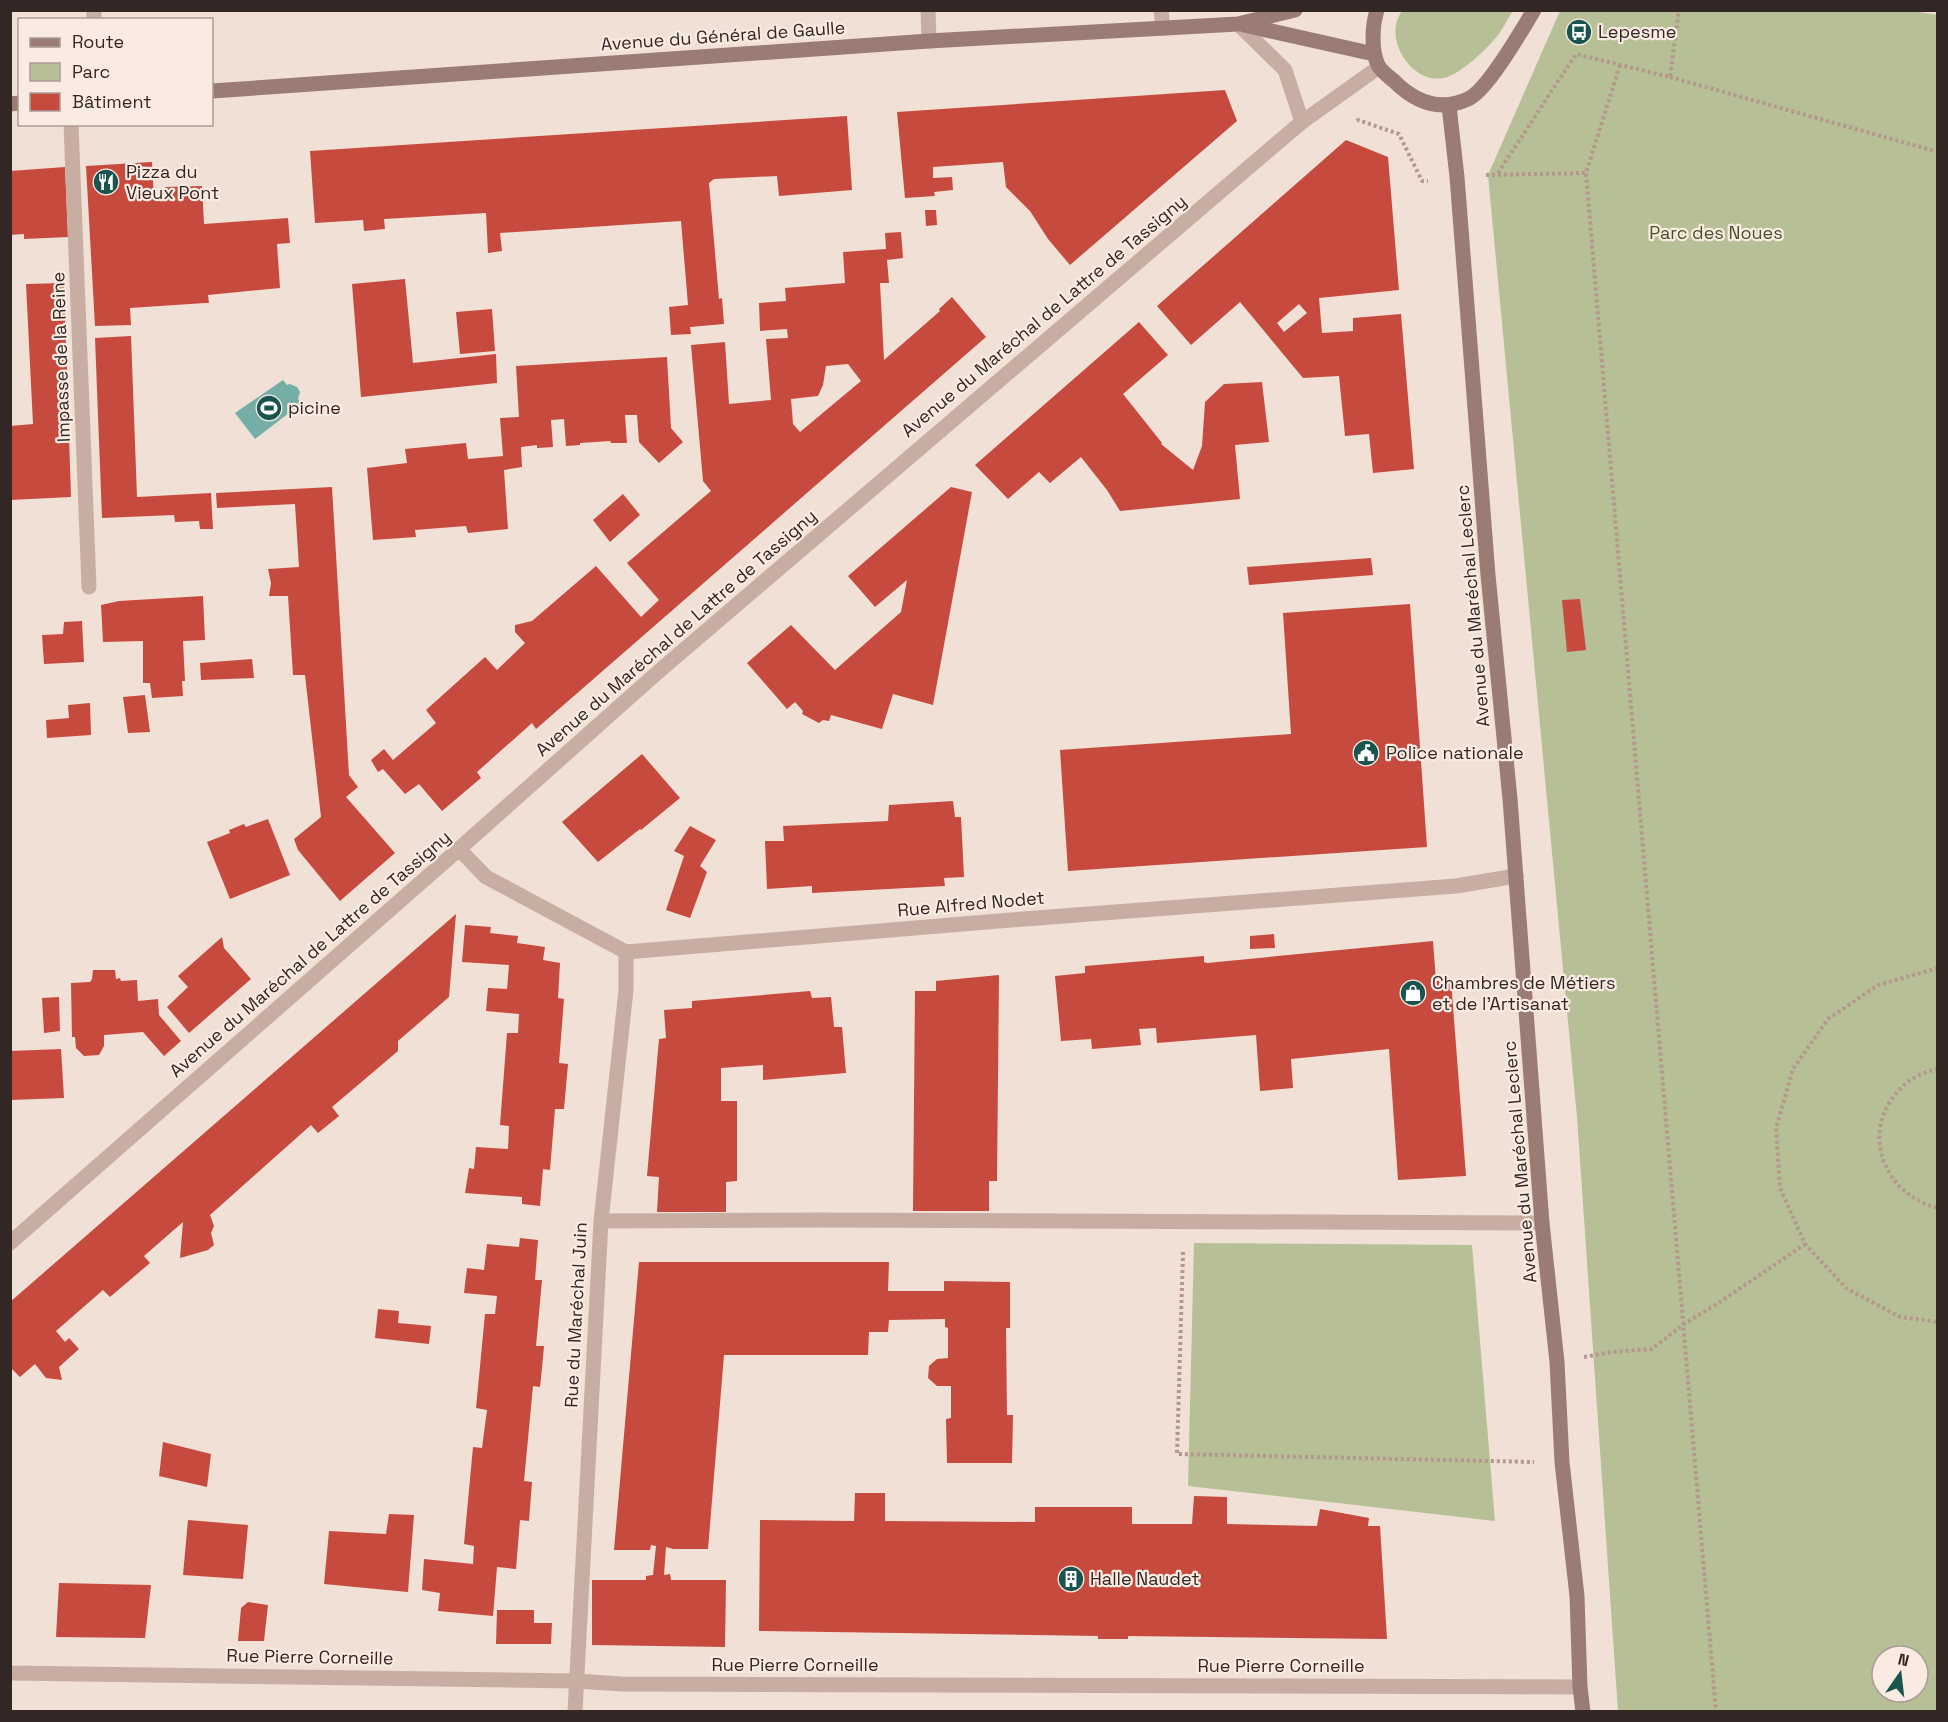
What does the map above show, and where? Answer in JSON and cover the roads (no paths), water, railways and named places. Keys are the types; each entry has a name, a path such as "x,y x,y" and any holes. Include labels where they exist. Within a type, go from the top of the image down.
{"main road":[{"name":"Avenue du Général de Gaulle","path":"213,91 929,41 1238,24 1295,10"},
{"path":"1377,10 1373,32 1377,61 1406,93 1425,103 1449,106 1471,98 1494,72 1534,10"},
{"name":"Avenue du Général de Gaulle","path":"1238,24 1377,61"},
{"name":"Avenue du Maréchal Leclerc","path":"1449,106 1457,177 1488,575 1510,799 1542,1223 1557,1362 1562,1462 1577,1596 1583,1712"}],"street":[{"path":"928,10 929,41"},
{"path":"1161,10 1163,28"},
{"path":"1238,24 1285,70 1302,122"},
{"name":"Avenue du Maréchal de Lattre de Tassigny","path":"10,1243 658,672 1302,122 1377,61"},
{"name":"Impasse de la Reine","path":"71,126 89,587"},
{"path":"459,849 486,877 626,952"},
{"name":"Rue Alfred Nodet","path":"626,952 1456,886 1516,876"},
{"name":"Rue du Maréchal Juin","path":"575,1712 601,1221 626,990 626,952"},
{"path":"601,1221 1542,1223"},
{"name":"Rue Pierre Corneille","path":"10,1673 646,1684 1580,1687"}],"water":[{"name":"picine","path":"283,380 287,385 297,387 300,392 298,399 302,403 255,439 235,413"}],"place":[{"name":"Lepesme","path":"1579,32"},
{"name":"Pizza du Vieux Pont","path":"106,182"},
{"name":"picine","path":"269,408"},
{"name":"Police nationale","path":"1366,753"},
{"name":"Chambres de Métiers et de l’Artisanat","path":"1413,993"},
{"name":"Halle Naudet","path":"1071,1579"}],"park label":[{"name":"Parc des Noues","path":"1716,233"}]}
